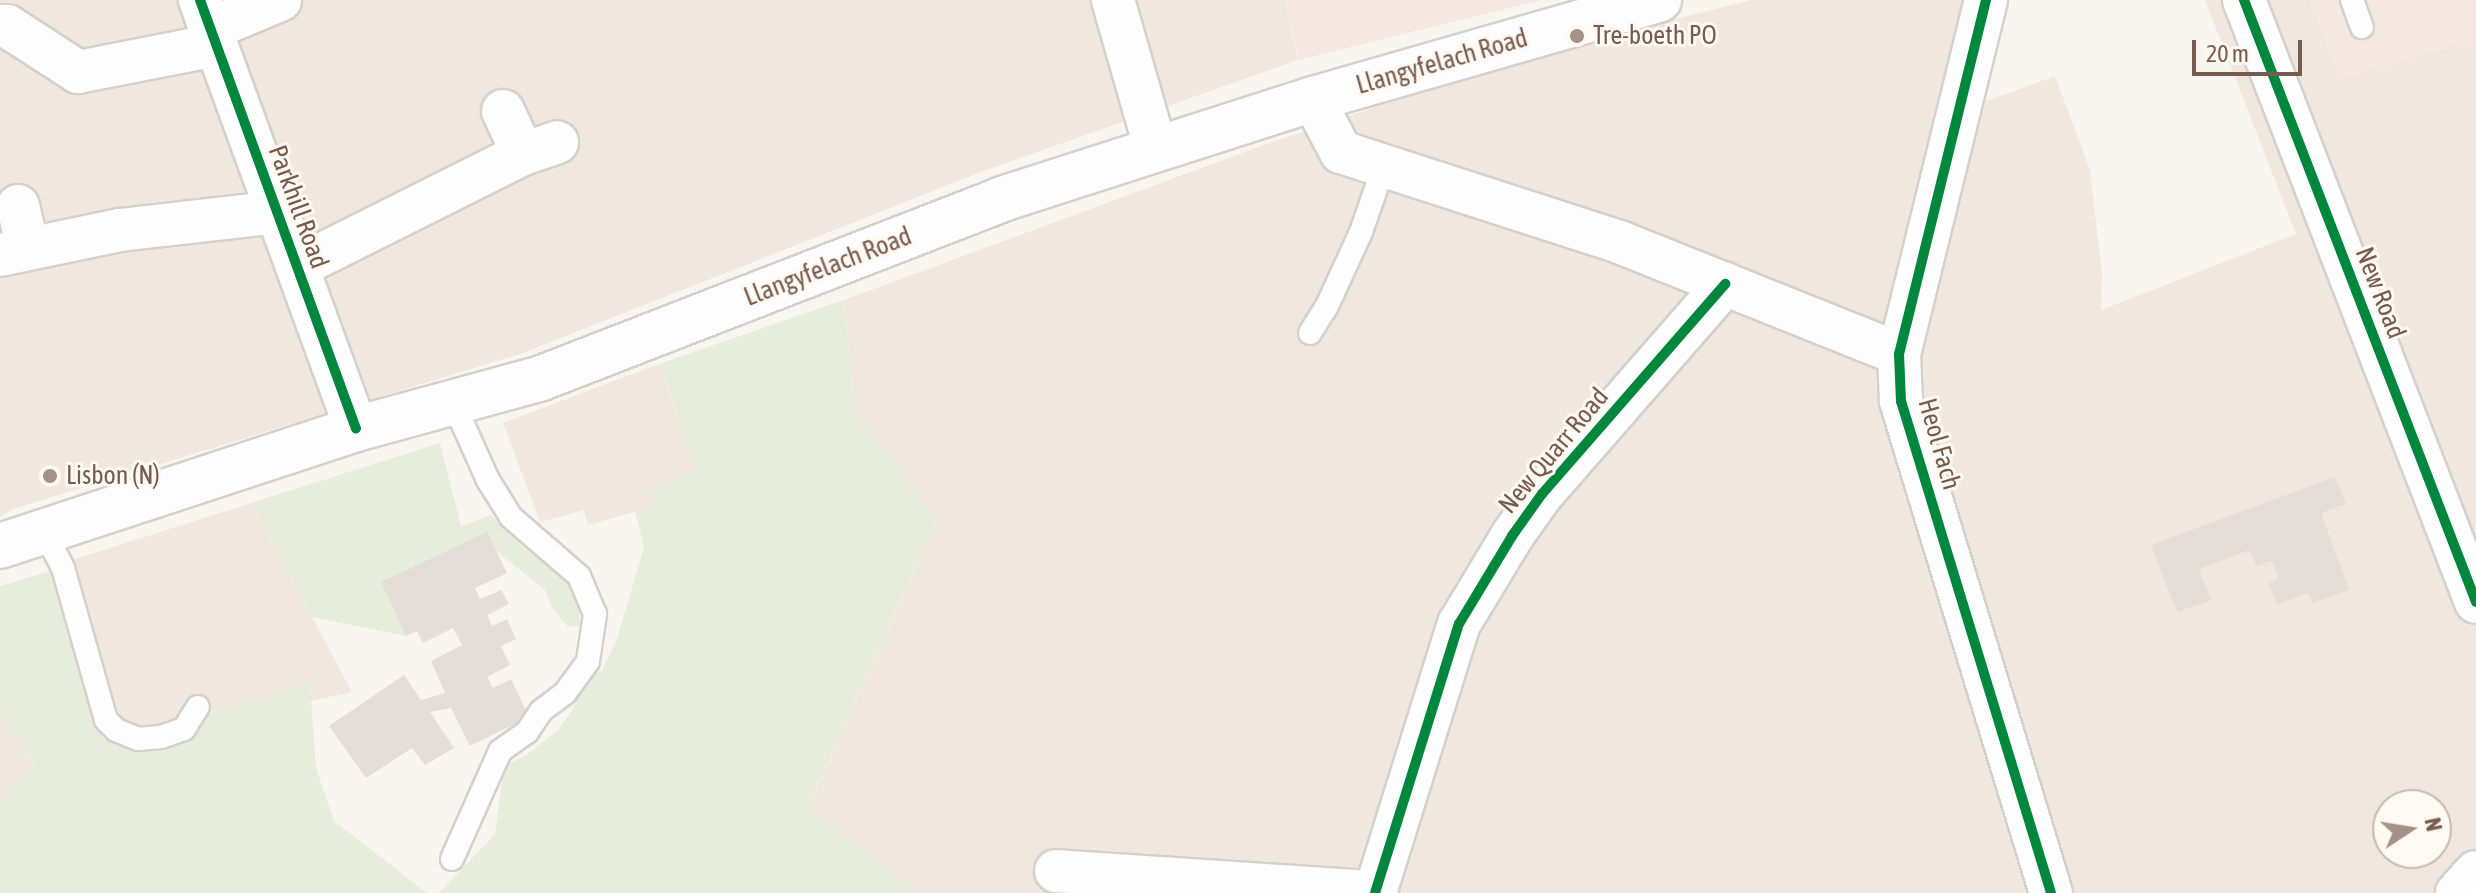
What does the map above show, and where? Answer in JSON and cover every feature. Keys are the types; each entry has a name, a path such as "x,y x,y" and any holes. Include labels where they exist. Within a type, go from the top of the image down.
{"main road":[{"name":"Llangyfelach Road","path":"0,546 356,429 539,379 1002,199 1577,12 1659,0"}],"street":[{"path":"0,26 7,26 78,72 280,0"},
{"path":"1113,0 1156,150"},
{"name":"Heol Fach","path":"1986,0 1899,354 1901,401 2051,893"},
{"name":"New Road","path":"2244,0 2476,602"},
{"name":"Parkhill Road","path":"208,24 356,429"},
{"path":"1313,99 1341,152 1622,243 1899,354"},
{"path":"297,267 540,148 503,111"},
{"path":"18,206 14,252 120,230 277,212"},
{"name":"New Quarr Road","path":"1375,892 1459,624 1512,536 1542,494 1725,284"},
{"path":"1056,871 1375,892"},
{"path":"2457,893 2476,872"}],"lane":[{"path":"2352,0 2362,27"},
{"path":"1310,333 1327,306 1361,232 1384,166"},
{"path":"452,859 500,751 527,732 541,711 565,693 588,661 595,614 579,576 511,517 488,480 453,402"},
{"path":"44,531 63,568 106,720 116,730 138,739 161,737 184,729 198,707"}],"shaded area":[{"path":"0,0 1285,0 1298,60 986,170 520,354 13,509 0,517"},
{"path":"1285,0 1542,0 1299,60"},
{"path":"1752,0 1998,0 1976,105 2055,76 2090,170 2102,274 2101,310 2296,234 2205,0 2310,0 2341,79 2476,39 2476,893 916,893 808,808 936,522 855,412 844,300 1275,141 1529,55"},
{"path":"2310,0 2476,0 2476,39 2341,79"},
{"path":"659,364 698,472 653,490 652,507 588,525 584,510 540,522 503,423"},
{"path":"251,503 352,692 311,701 310,685 117,739 63,568 76,559"},
{"path":"0,712 35,765 0,803"}],"green space":[{"path":"844,300 855,412 936,522 808,807 916,893 439,893 495,834 504,766 527,755 559,729 574,708 582,683 602,670 617,639 644,547 635,511 652,507 653,490 698,472 659,364"},
{"path":"440,443 461,526 491,515 523,547 548,561 570,586 579,607 580,626 568,627 552,608 545,590 496,551 406,636 312,617 251,503"},
{"path":"57,569 117,739 310,684 316,768 334,821 427,893 0,893 0,803 35,765 0,712 0,586"}],"building":[{"path":"2335,477 2346,504 2321,513 2349,590 2312,603 2308,593 2277,604 2269,583 2279,579 2272,561 2256,566 2250,550 2199,569 2211,600 2177,612 2151,545"},
{"path":"487,532 507,573 475,588 480,599 501,590 509,604 487,615 492,626 507,619 516,639 501,646 510,665 487,677 493,688 511,679 529,717 470,746 451,708 430,712 454,748 425,765 412,748 366,778 329,726 404,675 421,700 445,693 431,661 462,645 453,628 423,643 417,631 406,636 381,582"}],"cycle path":[{"path":"200,0 356,429"},
{"path":"1986,0 1899,354 1901,401 2051,893"},
{"path":"2244,0 2476,602"},
{"path":"1375,893 1459,624 1512,536 1542,494 1725,284"}],"place":[{"name":"Tre-boeth PO","path":"1577,36"},
{"name":"Lisbon (N)","path":"50,476"}]}
